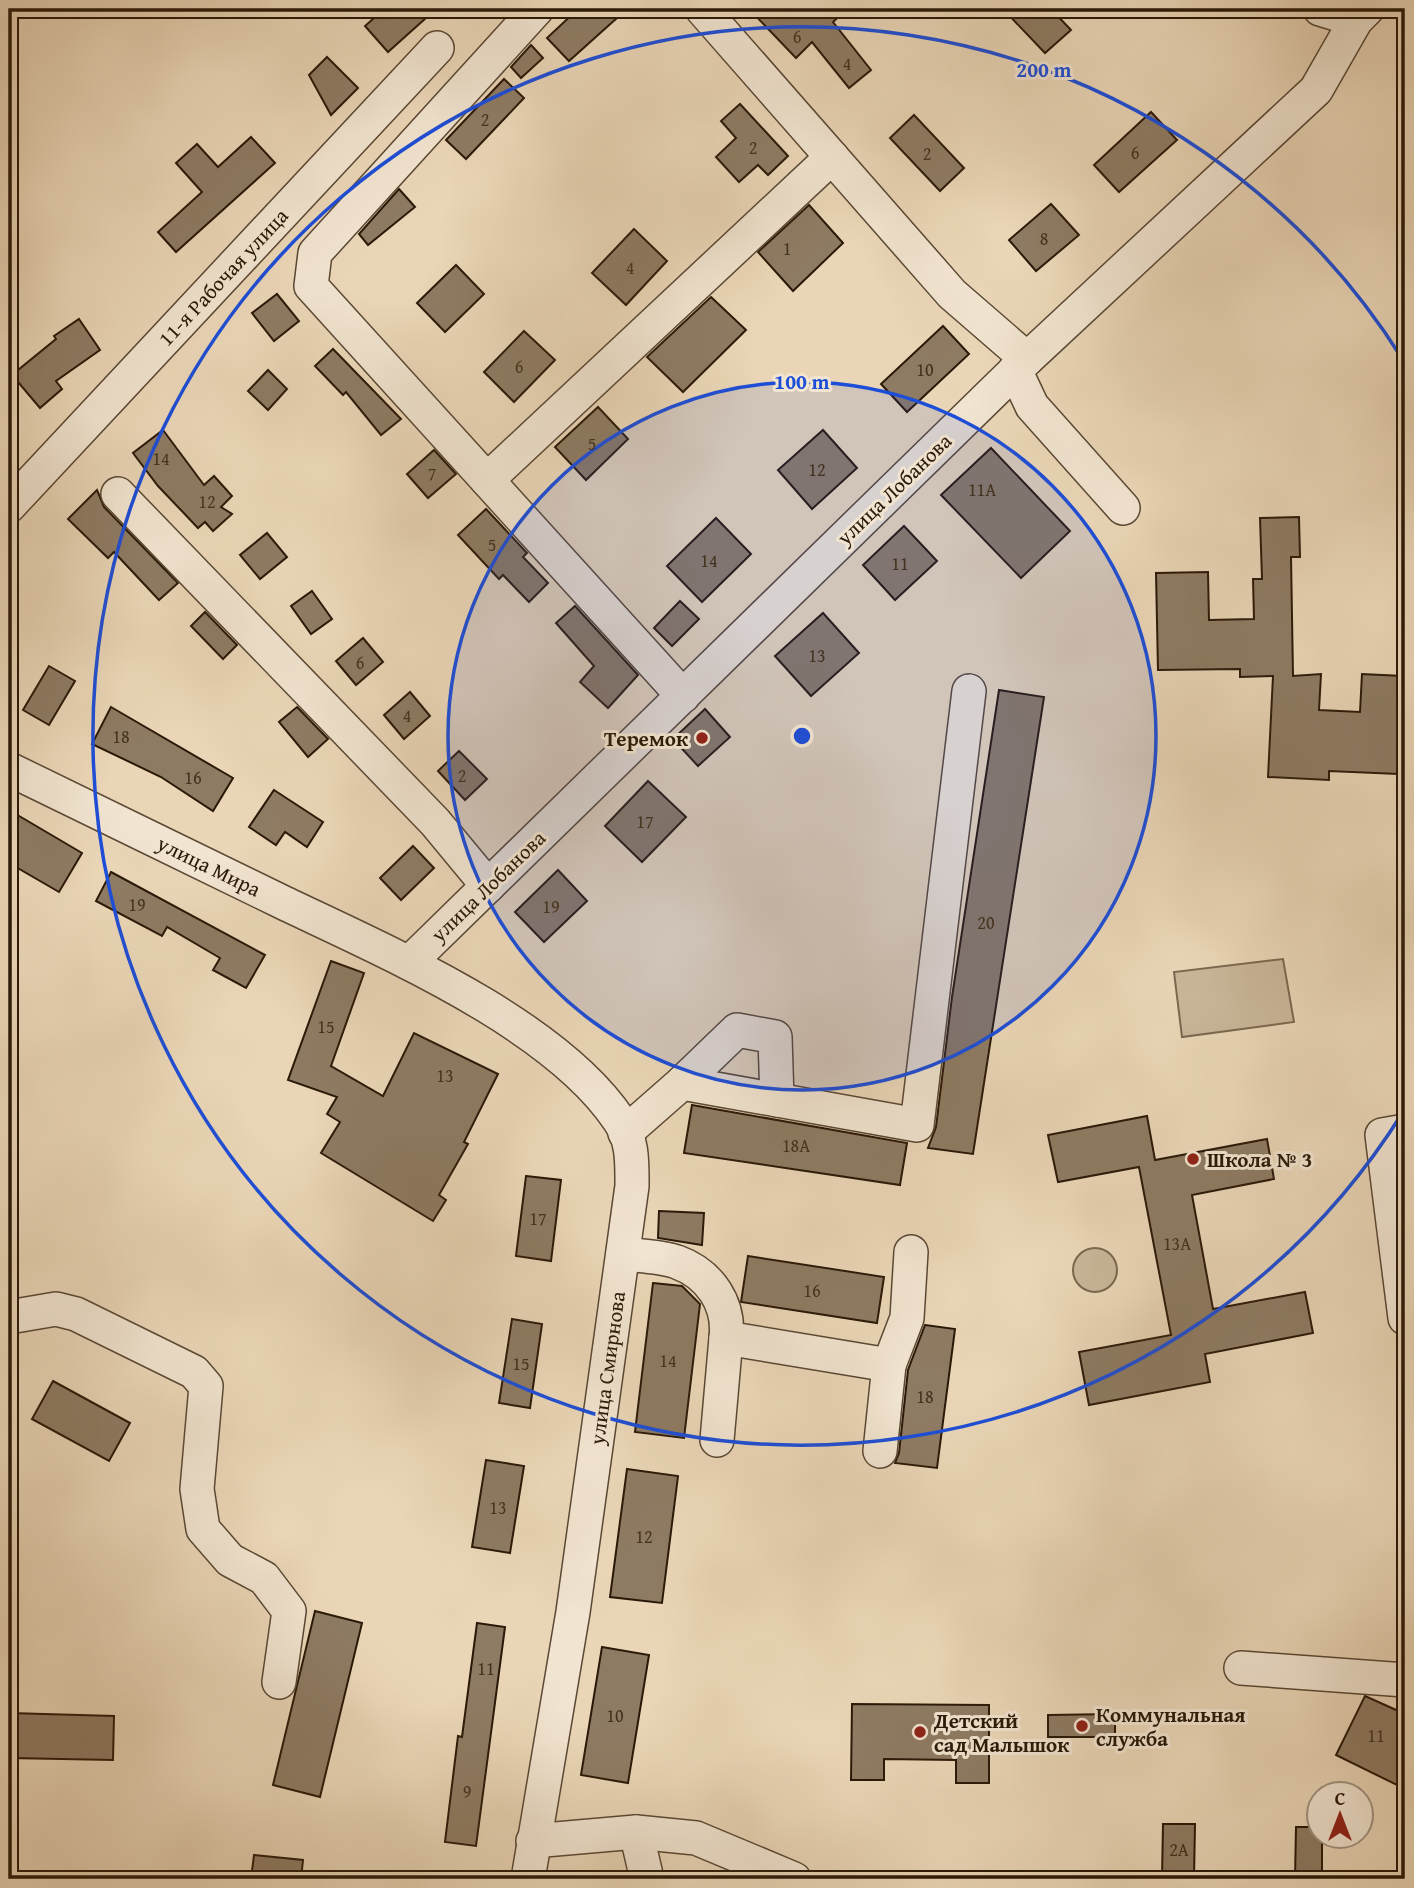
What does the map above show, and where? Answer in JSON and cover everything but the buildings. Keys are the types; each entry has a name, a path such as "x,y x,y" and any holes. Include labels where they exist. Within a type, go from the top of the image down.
{"street":[{"path":"537,9 315,253 311,286 683,696"},
{"path":"702,9 952,294 1021,365 1032,406 1123,508"},
{"path":"1320,9 1362,14"},
{"name":"улица Лобанова","path":"409,963 1021,365 1315,90 1362,14"},
{"name":"11-я Рабочая улица","path":"9,506 437,48"},
{"path":"487,480 832,157"},
{"path":"118,494 435,822 488,886"},
{"path":"682,1083 917,1125 969,691"},
{"name":"улица Мира","path":"9,769 409,963"},
{"name":"улица Смирнова","path":"409,963 526,1030 592,1086 621,1122 632,1153 632,1186 573,1612 528,1879"},
{"path":"625,1133 737,1030 775,1037 777,1100"},
{"path":"1405,1131 1382,1135 1405,1318"},
{"path":"880,1451 889,1365 907,1318 911,1252"},
{"path":"623,1254 677,1262 713,1284 728,1322 717,1440"},
{"path":"9,1317 56,1309 76,1314 194,1372 206,1386 197,1489 203,1529 229,1560 264,1578 289,1611 279,1682"},
{"path":"726,1338 889,1365"},
{"path":"1241,1668 1405,1680"},
{"path":"636,1832 647,1879"},
{"path":"533,1841 636,1832 696,1838 794,1879"}],"shaded area":[{"path":"1283,959 1294,1022 1182,1037 1174,972"},
{"path":"1095,1248 1110,1255 1117,1270 1110,1285 1095,1292 1080,1285 1073,1270 1080,1255"}],"place":[{"name":"Теремок","path":"702,738"},
{"name":"Школа № 3","path":"1193,1159"},
{"name":"Коммунальная служба","path":"1082,1726"},
{"name":"Детский сад Малышок","path":"920,1732"}]}
